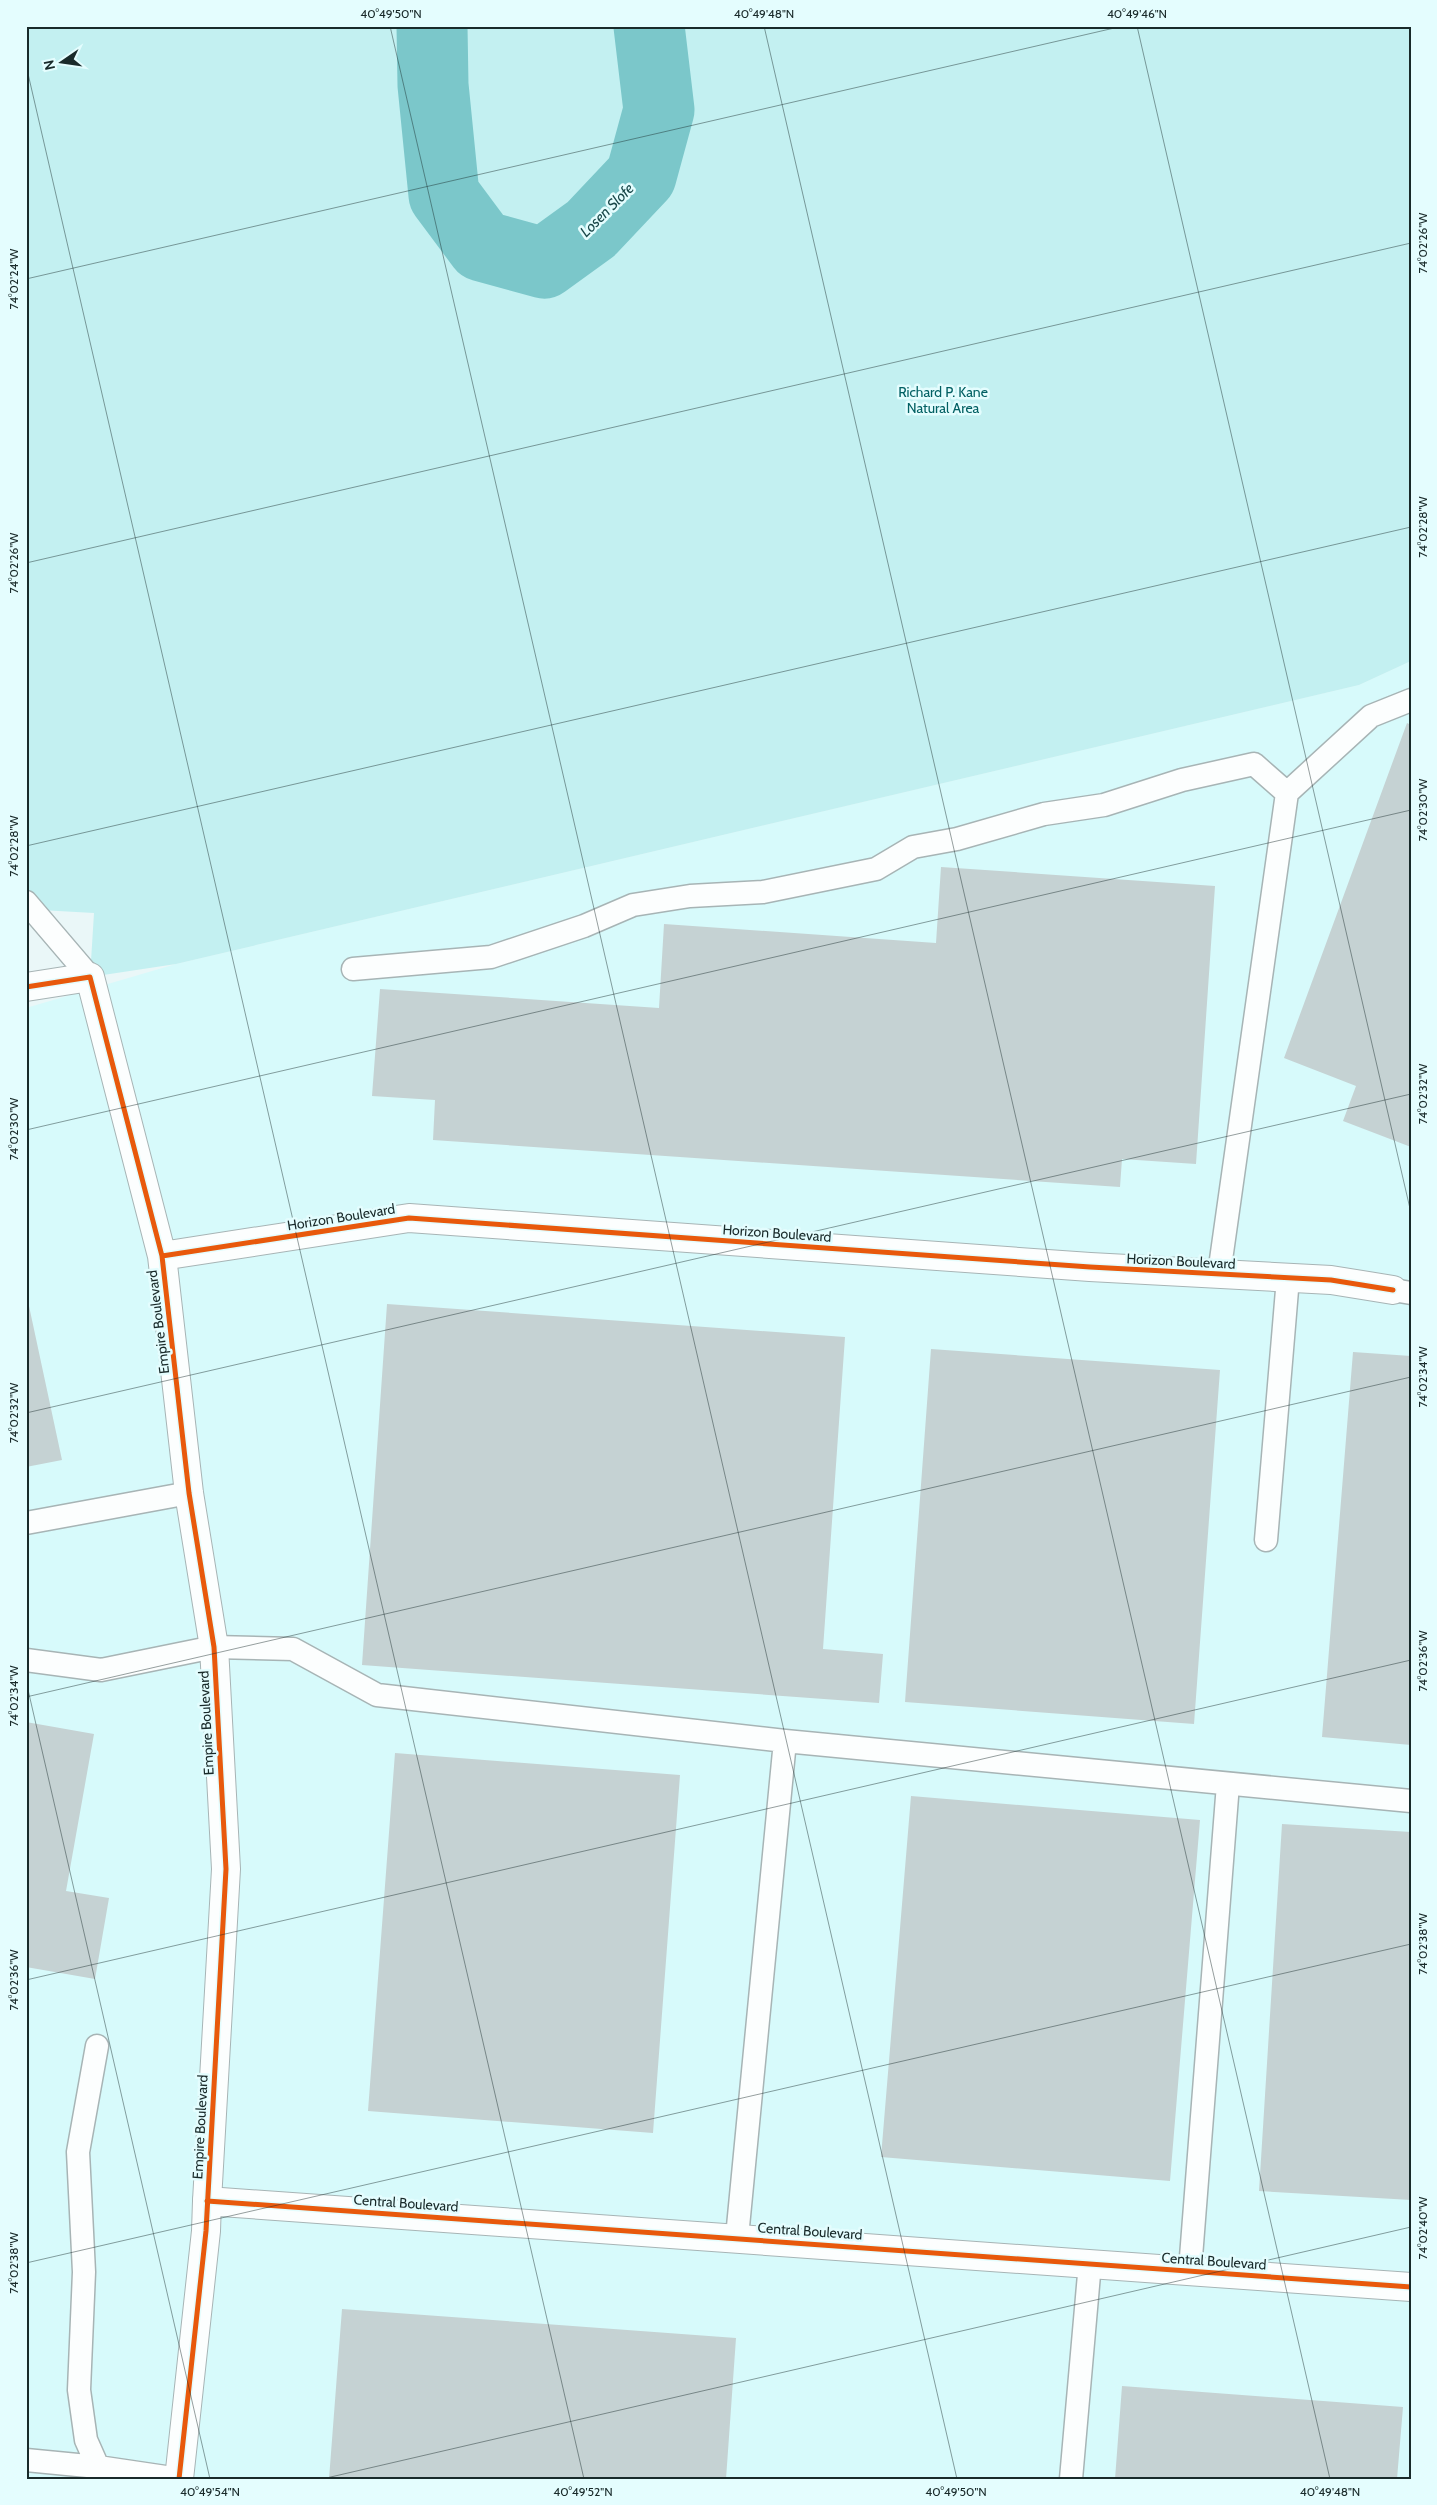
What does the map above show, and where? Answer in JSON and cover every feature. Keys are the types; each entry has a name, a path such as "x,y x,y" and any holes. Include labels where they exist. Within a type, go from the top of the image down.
{"street":[{"path":"26,987 90,977"},
{"name":"Empire Boulevard","path":"90,977 162,1256 189,1493 214,1647 226,1870 207,2201 179,2479"},
{"name":"Horizon Boulevard","path":"162,1256 409,1218 1090,1267 1331,1280 1402,1292"},
{"name":"Central Boulevard","path":"207,2201 737,2237 1411,2287"}],"lane":[{"path":"1219,1274 1287,793 1371,716 1411,700"},
{"path":"353,969 491,957 584,926 633,905 690,896 763,892 876,870 913,847 957,839 1044,814 1104,805 1182,780 1254,764 1287,793"},
{"path":"26,902 90,977"},
{"path":"1266,1540 1288,1278"},
{"path":"26,1523 189,1493"},
{"path":"26,1660 101,1670 214,1647 293,1650 377,1695 785,1741 1411,1800"},
{"path":"737,2237 785,1741"},
{"path":"1190,2270 1228,1784"},
{"path":"98,2046 78,2152 84,2272 80,2390 86,2440 98,2467"},
{"path":"1071,2479 1090,2263"},
{"path":"26,2460 98,2467 179,2479"}],"shaded area":[{"path":"1411,661 1411,2479 26,2479 26,1008 176,964 1359,685"}],"green space":[{"name":"Richard P. Kane Natural Area","path":"26,26 1411,26 1411,661 1359,685 176,964 90,977 94,913 40,910 26,889"}],"building":[{"path":"1407,723 1411,725 1411,1147 1343,1121 1356,1086 1284,1058"},
{"path":"941,867 1215,886 1196,1164 1122,1159 1120,1187 433,1140 435,1100 372,1096 380,989 659,1008 664,924 936,943"},
{"path":"26,1292 62,1460 26,1467"},
{"path":"387,1304 845,1337 823,1649 883,1654 879,1703 362,1665"},
{"path":"931,1349 1220,1370 1194,1724 905,1702"},
{"path":"1353,1352 1411,1356 1411,1745 1322,1737"},
{"path":"26,1722 94,1734 66,1891 109,1898 95,1979 26,1967"},
{"path":"395,1753 680,1775 653,2133 368,2111"},
{"path":"911,1796 1200,1820 1170,2181 881,2157"},
{"path":"1282,1824 1411,1832 1411,2200 1259,2191"},
{"path":"342,2309 736,2338 726,2479 329,2479"},
{"path":"1122,2386 1403,2407 1397,2479 1115,2479"}],"waterway":[{"name":"Losen Slofe","path":"432,26 433,85 444,195 482,246 544,263 591,229 641,176 659,110 649,26"}],"cycle path":[{"path":"26,987 90,977 162,1256 189,1493 214,1647 226,1869 206,2231 179,2479"},
{"path":"162,1256 409,1218 1090,1267 1331,1280 1393,1290"},
{"path":"207,2201 1411,2287"}]}
